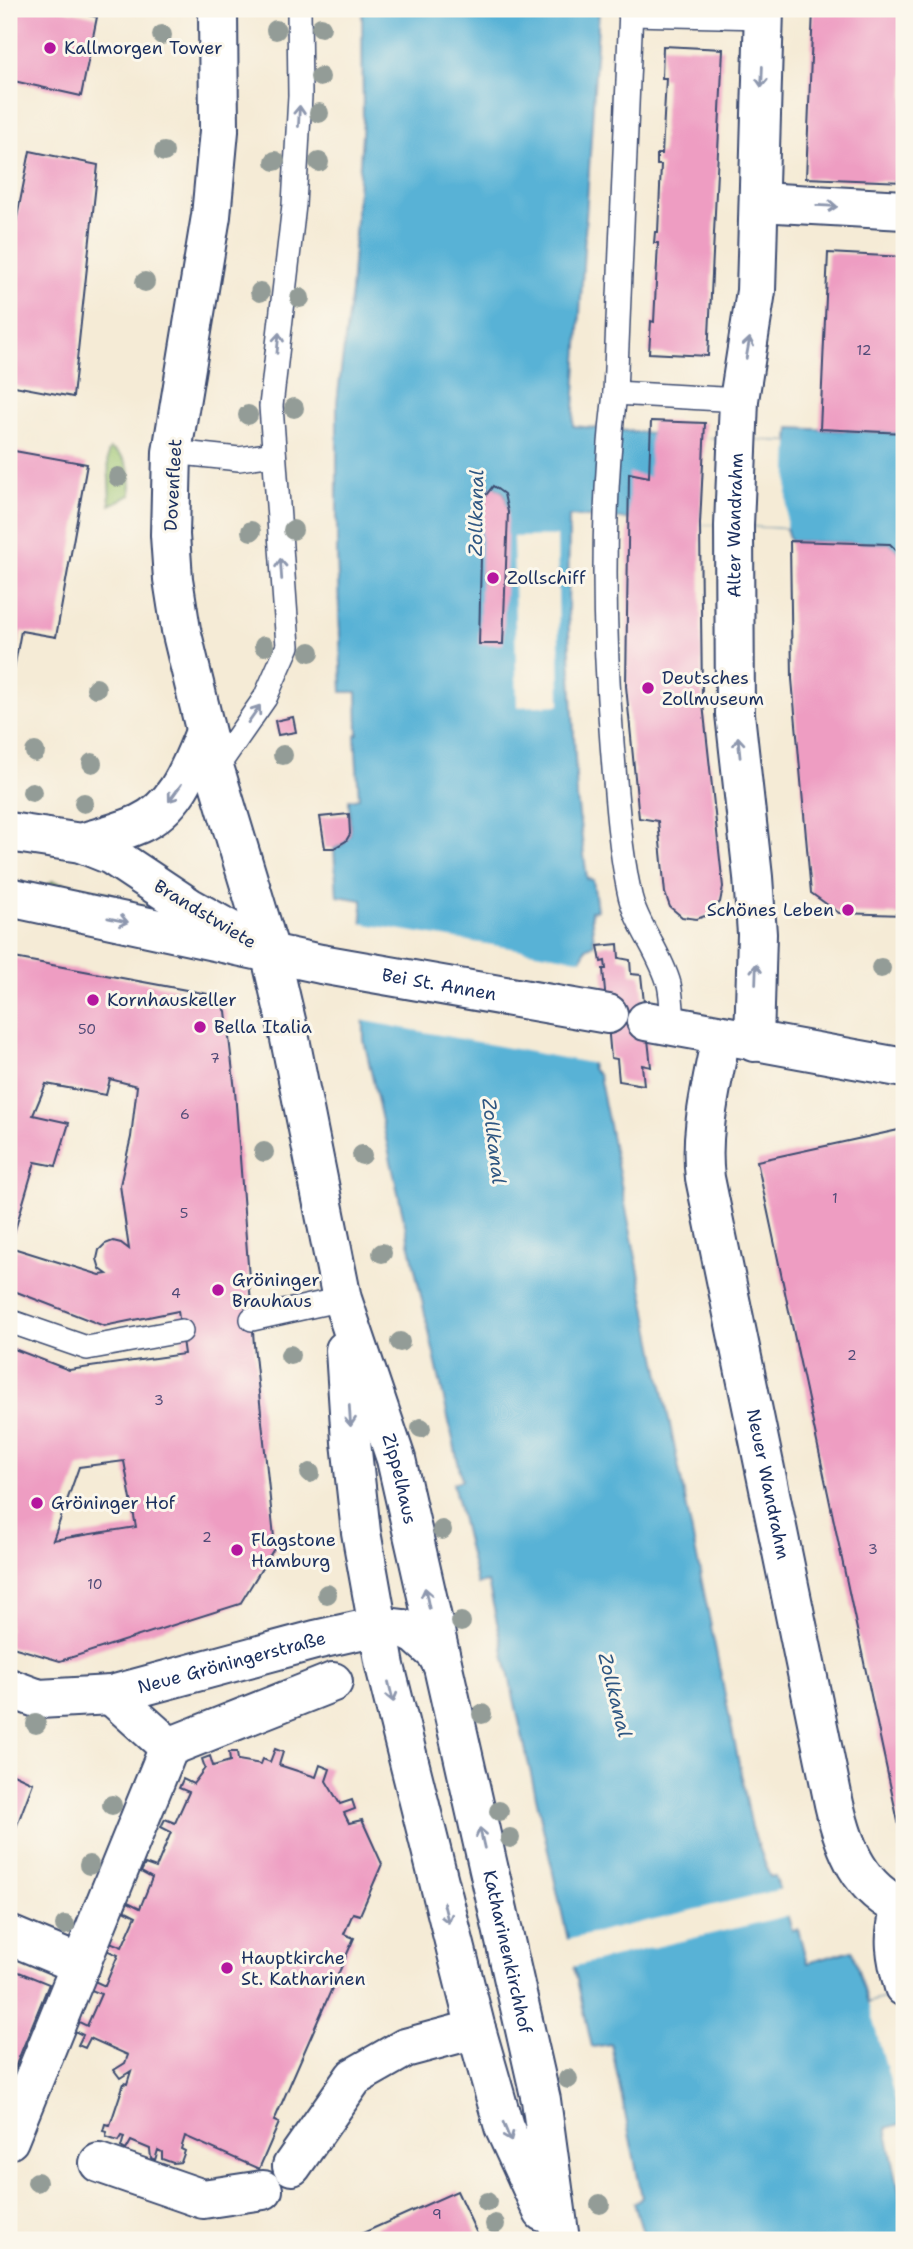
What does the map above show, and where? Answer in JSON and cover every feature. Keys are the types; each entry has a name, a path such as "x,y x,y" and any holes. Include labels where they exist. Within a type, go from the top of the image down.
{"main road":[{"name":"Dovenfleet","path":"218,9 219,131 211,216 172,452 170,535 181,630 205,732 270,952"},
{"name":"Alter Wandrahm","path":"738,1039 757,934 735,714 736,440 739,400 756,291 764,13"},
{"path":"759,202 904,210"},
{"path":"81,843 139,824 156,814 178,792 189,773 205,732"},
{"name":"Brandstwiete","path":"9,832 81,843 111,855 189,907 270,952"},
{"name":"Brandstwiete","path":"9,897 270,952"},
{"name":"Bei St. Annen","path":"270,952 340,967 608,1014"},
{"name":"Zippelhaus","path":"270,952 342,1299 396,1459 442,1664"},
{"path":"659,1024 904,1068"},
{"name":"Neuer Wandrahm","path":"738,1039 705,1122 705,1178 831,1791 846,1847 856,1866 877,1892 903,1907"},
{"name":"Zippelhaus","path":"342,1299 354,1475 377,1626"},
{"name":"Neue Gröningerstraße","path":"9,1688 39,1699 111,1695 302,1643 377,1626 404,1629 416,1635 436,1653 442,1664"},
{"name":"Katharinenkirchhof","path":"377,1626 391,1692 476,2029 504,2127 558,2240"},
{"name":"Katharinenkirchhof","path":"442,1664 541,2100 558,2240"},
{"path":"9,2140 169,1747 333,1682"},
{"path":"111,1695 169,1747"},
{"path":"903,1907 898,1917 894,1944 904,1987"},
{"path":"9,1935 81,1965"},
{"path":"99,2163 203,2199 277,2178 354,2077 405,2048 476,2029"}],"lane":[{"path":"215,770 265,698 288,646 271,406 294,205 300,96 299,9"},
{"path":"659,1024 668,982 631,903 617,806 607,670 604,574 615,393 630,11 764,13"},
{"path":"615,393 739,400"},
{"path":"172,452 239,459 274,454"},
{"path":"252,1319 342,1299"},
{"path":"9,1321 87,1348 181,1331"}],"green space":[{"path":"110,449 126,462 130,474 131,495 110,505 108,453"},
{"path":"52,881 105,892 154,911 47,887"}],"water":[{"name":"Zollkanal","path":"362,9 599,9 573,426 704,438 789,442 790,428 904,433 904,558 890,544 790,541 786,528 569,516 568,611 577,798 587,879 593,880 597,910 591,911 594,944 586,948 581,960 592,1069 599,1076 752,1828 770,1877 775,1876 792,1930 798,1929 807,1963 852,1950 868,2003 904,1993 904,2123 886,2128 904,2214 904,2240 645,2240 634,2203 642,2197 611,2044 592,2047 488,1582 477,1584 453,1483 462,1480 364,1040 362,900 337,896 334,848 342,845 350,834 349,800 359,798 355,735 358,734 357,692 342,692 337,554 337,402 351,292 363,120","holes":["493,486 504,493 508,512 482,512 484,498"]}],"pier":[{"path":"704,438 789,442 786,528 700,524"},
{"path":"557,536 560,705 517,707 513,537"},
{"path":"359,923 584,960 595,1064 360,1020"},
{"path":"782,1889 791,1915 571,1967 566,1940"},
{"path":"904,1993 904,2123 902,2123 868,2003"}],"building":[{"name":"Kallmorgen Tower","path":"9,9 60,9 97,17 81,96 9,80"},
{"path":"813,9 904,9 904,182 806,178"},
{"path":"663,46 723,49 708,356 649,353 651,321 654,322 658,243 654,243 655,232 658,232 661,165 657,165 657,154 662,154 666,78 662,78"},
{"path":"30,151 98,165 73,397 9,385 9,258"},
{"path":"828,253 904,257 904,433 820,429"},
{"path":"651,421 705,423 700,524 702,695 723,887 720,902 710,914 697,919 682,917 670,907 665,893 658,821 639,818 626,686 629,473 649,477"},
{"path":"9,450 87,464 56,637 21,631 10,691"},
{"name":"Zollschiff","path":"493,486 504,494 508,512 503,644 479,644 482,512 484,498"},
{"path":"790,541 890,544 904,558 904,915 839,913 811,893 792,679"},
{"path":"293,717 296,732 278,735 275,721"},
{"path":"349,814 350,834 346,841 334,848 325,848 320,817"},
{"path":"618,944 619,958 630,960 631,974 641,975 651,1067 642,1065 644,1085 619,1081 617,1059 611,1058 603,969 606,969 605,961 601,962 598,946"},
{"path":"9,957 213,995 226,1011 235,1091 254,1345 275,1547 240,1604 60,1661 9,1646 9,1347 69,1370 184,1354 178,1311 104,1326 9,1289 9,1098 12,1089 9,1088","holes":["110,1079 137,1086 131,1137 120,1185 129,1249 113,1241 105,1244 99,1250 97,1259 100,1269 107,1274 100,1275 10,1247 35,1162 56,1166 69,1123 33,1115 46,1084 106,1095","124,1461 136,1527 53,1540 79,1467"]},
{"path":"903,1129 904,1135 903,1845 757,1161"},
{"name":"Hauptkirche St. Katharinen","path":"275,1749 283,1752 279,1765 316,1777 320,1765 330,1769 326,1781 340,1804 352,1800 355,1809 344,1813 349,1823 362,1820 382,1864 360,1915 353,1913 344,1934 354,1938 274,2121 279,2123 259,2169 185,2136 181,2149 185,2151 181,2162 173,2163 162,2159 162,2152 158,2150 155,2160 151,2158 150,2149 131,2141 126,2150 121,2147 124,2137 121,2136 118,2141 106,2137 107,2132 103,2131 105,2124 110,2125 124,2083 127,2084 131,2071 120,2078 114,2070 125,2063 128,2055 90,2038 85,2048 78,2045 83,2035 70,2029 75,2020 87,2026 101,1994 89,1989 92,1980 105,1986 118,1955 106,1950 110,1942 122,1947 136,1916 124,1910 128,1902 140,1908 152,1878 141,1872 145,1864 156,1868 171,1832 161,1827 165,1819 175,1823 189,1792 179,1788 183,1779 193,1784 205,1768 202,1759 210,1756 213,1766 230,1761 229,1752 237,1752 238,1760 261,1764 263,1759 270,1762"},
{"path":"9,1772 33,1783 9,1846"},
{"path":"9,1968 49,1984 9,2082"},
{"path":"457,2191 480,2240 346,2240 354,2237"}],"place":[{"name":"Kallmorgen Tower","path":"50,48"},
{"name":"Zollschiff","path":"493,578"},
{"name":"Deutsches Zollmuseum","path":"648,688"},
{"name":"Schönes Leben","path":"848,910"},
{"name":"Kornhauskeller","path":"93,1000"},
{"name":"Bella Italia","path":"200,1027"},
{"name":"Gröninger Brauhaus","path":"218,1290"},
{"name":"Gröninger Hof","path":"37,1503"},
{"name":"Flagstone Hamburg","path":"237,1550"},
{"name":"Hauptkirche St. Katharinen","path":"227,1968"}]}
